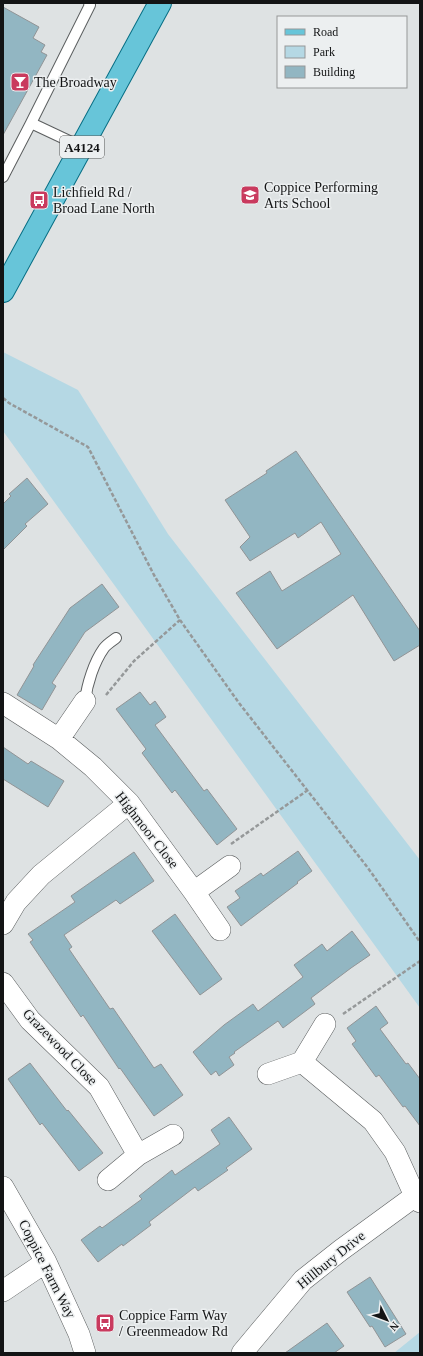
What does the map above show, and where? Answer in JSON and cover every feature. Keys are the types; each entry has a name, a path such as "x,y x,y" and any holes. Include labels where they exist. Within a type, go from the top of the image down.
{"main road":[{"name":"A4124","path":"3,291 160,3"}],"street":[{"path":"59,739 85,701"},
{"name":"Highmoor Close","path":"3,703 59,739 93,767 129,803 220,930"},
{"path":"3,924 16,902 41,875 129,803"},
{"path":"194,892 230,866"},
{"name":"Grazewood Close","path":"3,983 30,1020 99,1087 138,1155"},
{"path":"268,1074 302,1062 325,1024"},
{"name":"Hillbury Drive","path":"242,1353 303,1280 341,1250 417,1199 395,1152 372,1121 302,1062"},
{"path":"108,1180 138,1155 173,1135"},
{"name":"Coppice Farm Way","path":"3,1187 46,1262 79,1334 85,1353"},
{"path":"3,1291 46,1262"}],"lane":[{"path":"3,177 90,4 89,3"},
{"path":"31,123 82,147"},
{"path":"85,701 86,689 104,647 116,638"}],"path":[{"path":"3,398 9,403 88,447 154,575 180,620 239,702 368,868 420,942"},
{"path":"85,701 94,709 134,661 180,620"},
{"path":"230,866 219,853 308,790"},
{"path":"325,1024 331,1023 420,961"}],"green space":[{"path":"3,352 78,390 168,534 420,860 420,1008 3,431"},
{"path":"420,1332 420,1353 394,1353"}],"building":[{"path":"3,7 39,27 33,38 45,45 41,52 47,55 3,135"},
{"path":"296,451 420,631 420,645 394,661 353,595 277,649 236,593 270,571 282,591 341,554 321,522 298,538 295,533 250,561 240,547 250,537 225,500 267,473 266,471"},
{"path":"27,478 48,504 25,524 27,526 3,550 3,504 11,496 9,494"},
{"path":"102,584 119,607 85,632 52,683 56,686 42,710 17,695 34,666 33,665 70,608"},
{"path":"140,692 150,705 155,701 166,717 155,725 204,791 207,789 237,829 217,845 175,790 172,793 142,753 146,749 116,709"},
{"path":"3,747 28,764 31,761 64,781 48,807 3,779"},
{"path":"298,851 312,871 241,926 227,907 240,898 235,891 261,873 263,876"},
{"path":"134,852 154,881 120,904 116,900 64,935 72,947 69,949 110,1009 113,1008 154,1068 161,1064 183,1095 154,1116 120,1068 119,1069 83,1015 81,1017 30,942 33,940 28,934 75,902 71,896"},
{"path":"175,914 222,979 200,995 152,931"},
{"path":"352,931 370,955 311,998 315,1004 283,1028 278,1021 229,1057 234,1065 219,1076 216,1071 211,1075 193,1052 224,1025 253,1004 258,1011 303,977 294,965 322,944 327,951"},
{"path":"376,1006 388,1023 380,1029 406,1064 408,1063 420,1079 420,1126 405,1106 403,1107 379,1075 376,1077 352,1044 356,1041 347,1028"},
{"path":"30,1063 67,1111 68,1110 103,1153 79,1171 42,1123 40,1125 8,1079"},
{"path":"229,1117 252,1149 226,1168 228,1170 198,1191 195,1187 149,1222 151,1225 98,1262 81,1240 100,1226 102,1228 142,1199 139,1196 172,1170 175,1175 220,1144 211,1130"},
{"path":"370,1277 406,1334 385,1347 372,1326 370,1327 347,1292"},
{"path":"327,1323 344,1346 334,1353 285,1353"}],"place":[{"name":"The Broadway","path":"20,82"},
{"name":"Coppice Performing Arts School","path":"250,195"},
{"name":"Lichfield Rd / Broad Lane North","path":"39,200"},
{"name":"Coppice Farm Way / Greenmeadow Rd","path":"105,1323"}]}
